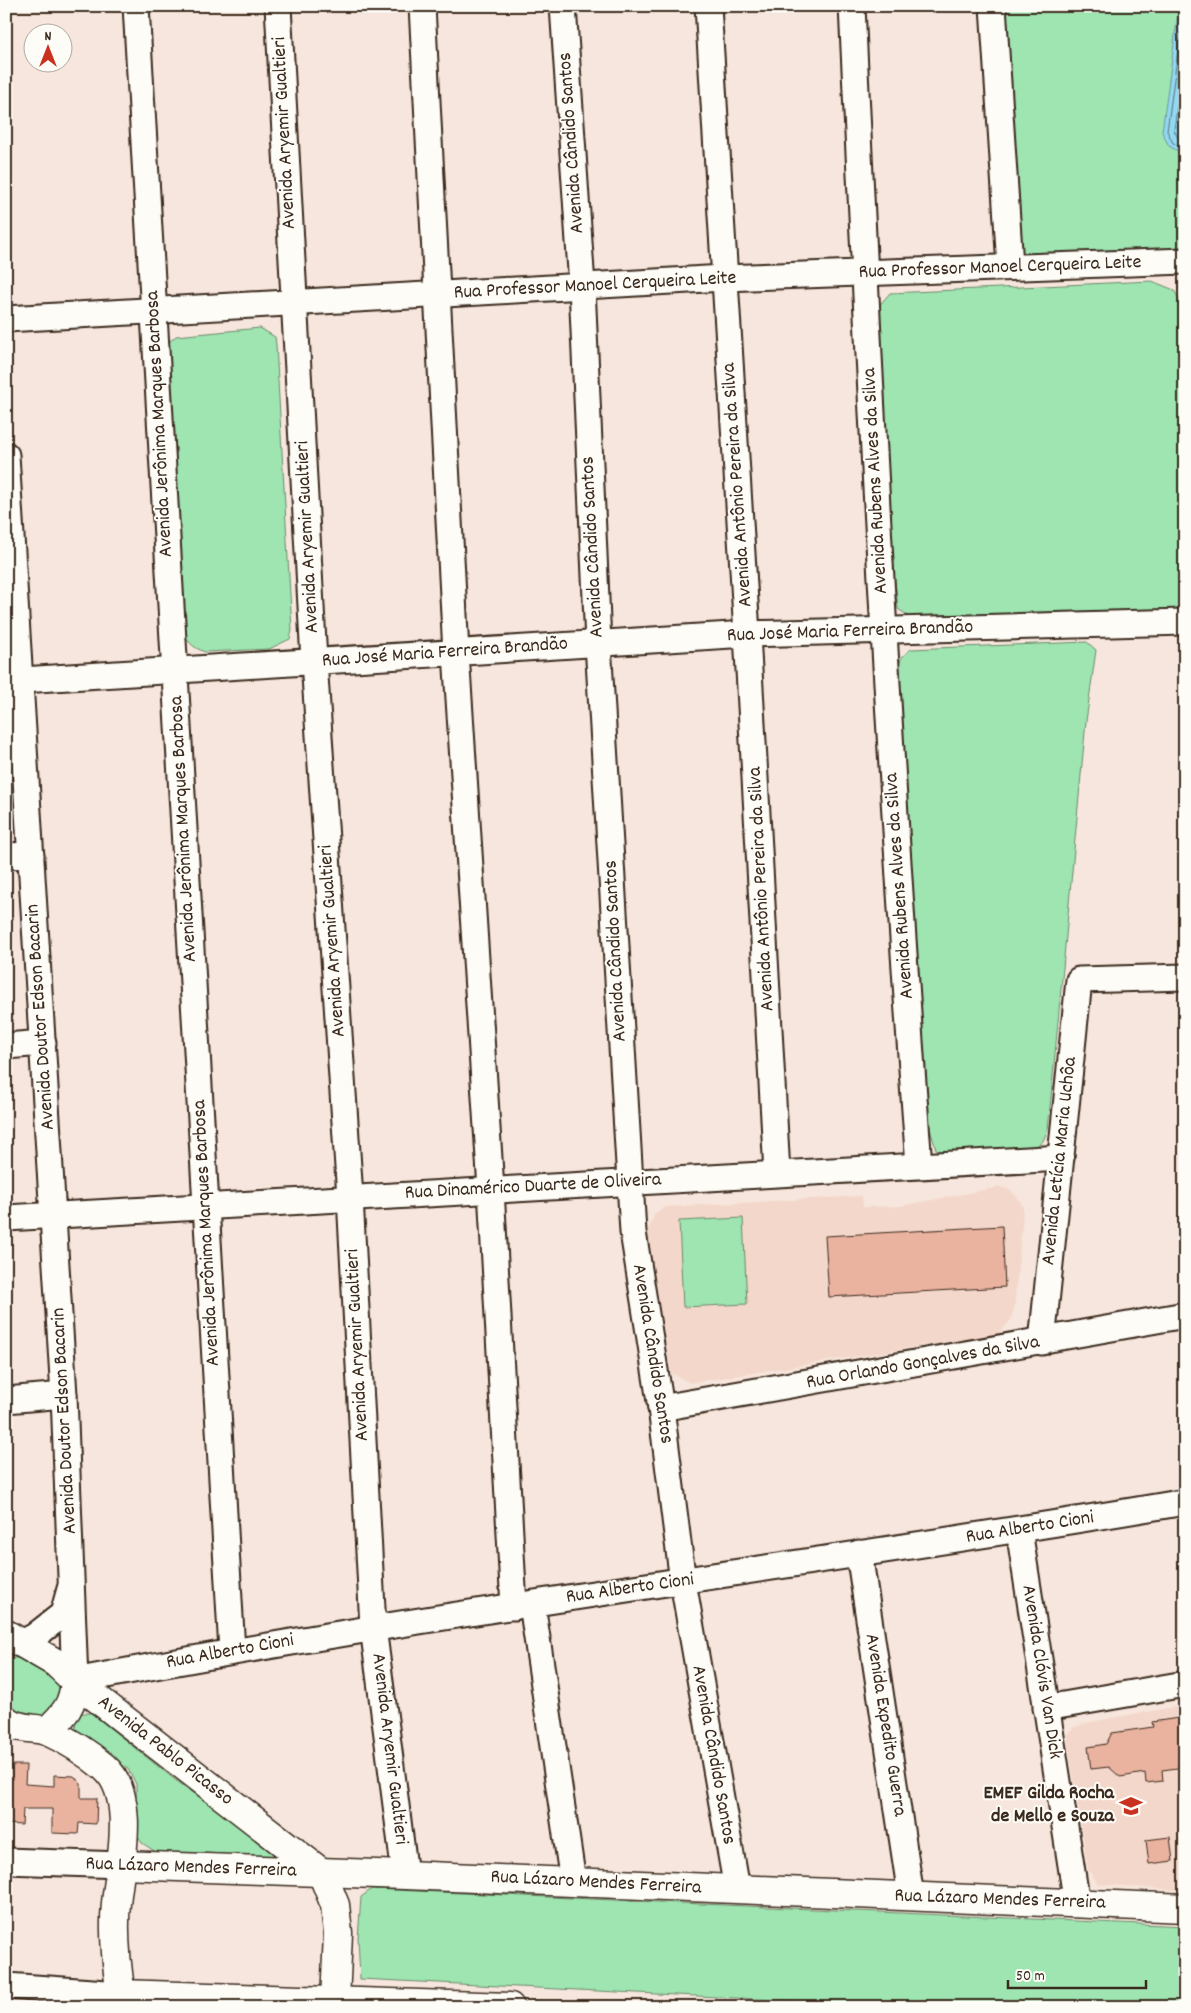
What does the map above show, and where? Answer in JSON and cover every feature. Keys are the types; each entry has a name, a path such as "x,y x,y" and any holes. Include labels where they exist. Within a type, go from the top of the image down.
{"main road":[{"name":"Avenida Pablo Picasso","path":"11,1642 48,1657 75,1681 322,1873"},
{"path":"47,1731 63,1716 74,1699 75,1681"},
{"path":"6,1720 29,1730 47,1731 75,1745 106,1768 116,1781 123,1810 122,1865 116,1903 115,1960 121,2000 510,2007"},
{"name":"Rua Lázaro Mendes Ferreira","path":"122,1865 322,1873 406,1874 1185,1908"},
{"path":"322,1873 335,1905 337,1924 335,2004"}],"street":[{"name":"Avenida Jerônima Marques Barbosa","path":"136,6 232,1651"},
{"name":"Avenida Aryemir Gualtieri","path":"278,6 296,302 314,661 350,1197 373,1627 406,1874"},
{"path":"422,6 456,652 491,1190 523,1605 573,1882"},
{"name":"Avenida Cândido Santos","path":"563,6 582,286 598,643 633,1232 661,1408 683,1582 737,1889"},
{"name":"Avenida Antônio Pereira da Silva","path":"708,6 747,634 777,1173"},
{"name":"Avenida Rubens Alves da Silva","path":"852,6 864,273 899,898 919,1165"},
{"path":"993,6 1010,266"},
{"name":"Rua Professor Manoel Cerqueira Leite","path":"6,319 724,278 1185,261"},
{"name":"Avenida Doutor Edson Bacarin","path":"6,454 13,681 31,855 43,1043 64,1396 75,1681"},
{"name":"Rua José Maria Ferreira Brandão","path":"13,681 747,634 1185,622"},
{"path":"6,856 31,855"},
{"name":"Avenida Letícia Maria Uchôa","path":"1042,1342 1079,980 1185,977"},
{"path":"6,1046 43,1043"},
{"name":"Rua Dinamérico Duarte de Oliveira","path":"6,1218 1061,1158"},
{"name":"Rua Orlando Gonçalves da Silva","path":"661,1408 1042,1342 1185,1315"},
{"path":"6,1400 64,1396"},
{"name":"Rua Alberto Cioni","path":"75,1681 232,1651 373,1627 683,1582 859,1553 1019,1530 1185,1502"},
{"name":"Avenida Clóvis Van Dick","path":"1019,1530 1077,1904"},
{"name":"Avenida Expedito Guerra","path":"859,1553 910,1896"},
{"name":"Avenida Doutor Edson Bacarin","path":"11,1642 35,1636 63,1614 72,1579"},
{"path":"1046,1708 1185,1684"},
{"name":"Rua Lázaro Mendes Ferreira","path":"6,1861 122,1865"},
{"path":"6,1986 121,2000"}],"shaded area":[{"path":"1000,1187 1010,1190 1018,1198 1023,1207 1023,1214 1014,1309 1010,1321 997,1336 954,1341 690,1383 671,1373 647,1232 655,1213 665,1207 862,1196 863,1207 900,1206"},
{"name":"EMEF Gilda Rocha de Mello e Souza","path":"1185,1705 1185,1891 1098,1884 1088,1869 1068,1734 1074,1727 1090,1722"}],"green space":[{"path":"998,6 1185,6 1185,257 1032,259 1024,254 1016,243"},
{"path":"1152,281 1174,290 1180,301 1185,393 1185,611 916,621 898,609 876,309 890,293"},
{"path":"260,328 275,337 276,345 292,630 290,639 269,649 205,652 190,644 182,629 163,353 169,342 176,336"},
{"path":"1087,642 1096,650 1086,721 1048,1129 1043,1141 1034,1148 948,1157 936,1149 926,1116 897,669 902,657 911,649"},
{"path":"743,1218 747,1304 683,1307 679,1221"},
{"path":"14,1658 39,1663 45,1666 55,1677 62,1693 51,1718 26,1720 6,1707 6,1662"},
{"path":"82,1713 91,1713 174,1779 267,1845 281,1856 278,1863 159,1854 142,1843 137,1836 136,1784 128,1769 76,1731 75,1723"},
{"path":"372,1889 1185,1926 1185,2007 914,2007 360,1979 358,1938 361,1897"}],"water":[{"path":"1179,6 1185,6 1185,155 1169,146 1162,132"}],"building":[{"path":"1002,1226 1005,1287 829,1297 825,1236"},
{"path":"1185,1717 1185,1767 1162,1770 1163,1781 1146,1783 1145,1773 1120,1777 1109,1767 1091,1769 1088,1747 1106,1744 1112,1733 1153,1727 1152,1722"},
{"path":"6,1765 26,1765 25,1784 54,1786 54,1775 74,1776 81,1784 81,1798 97,1798 96,1824 79,1823 78,1834 52,1833 52,1809 23,1809 22,1825 6,1824"},
{"path":"1170,1837 1173,1861 1149,1864 1146,1840"}],"place":[{"name":"EMEF Gilda Rocha de Mello e Souza","path":"1131,1806"}]}
